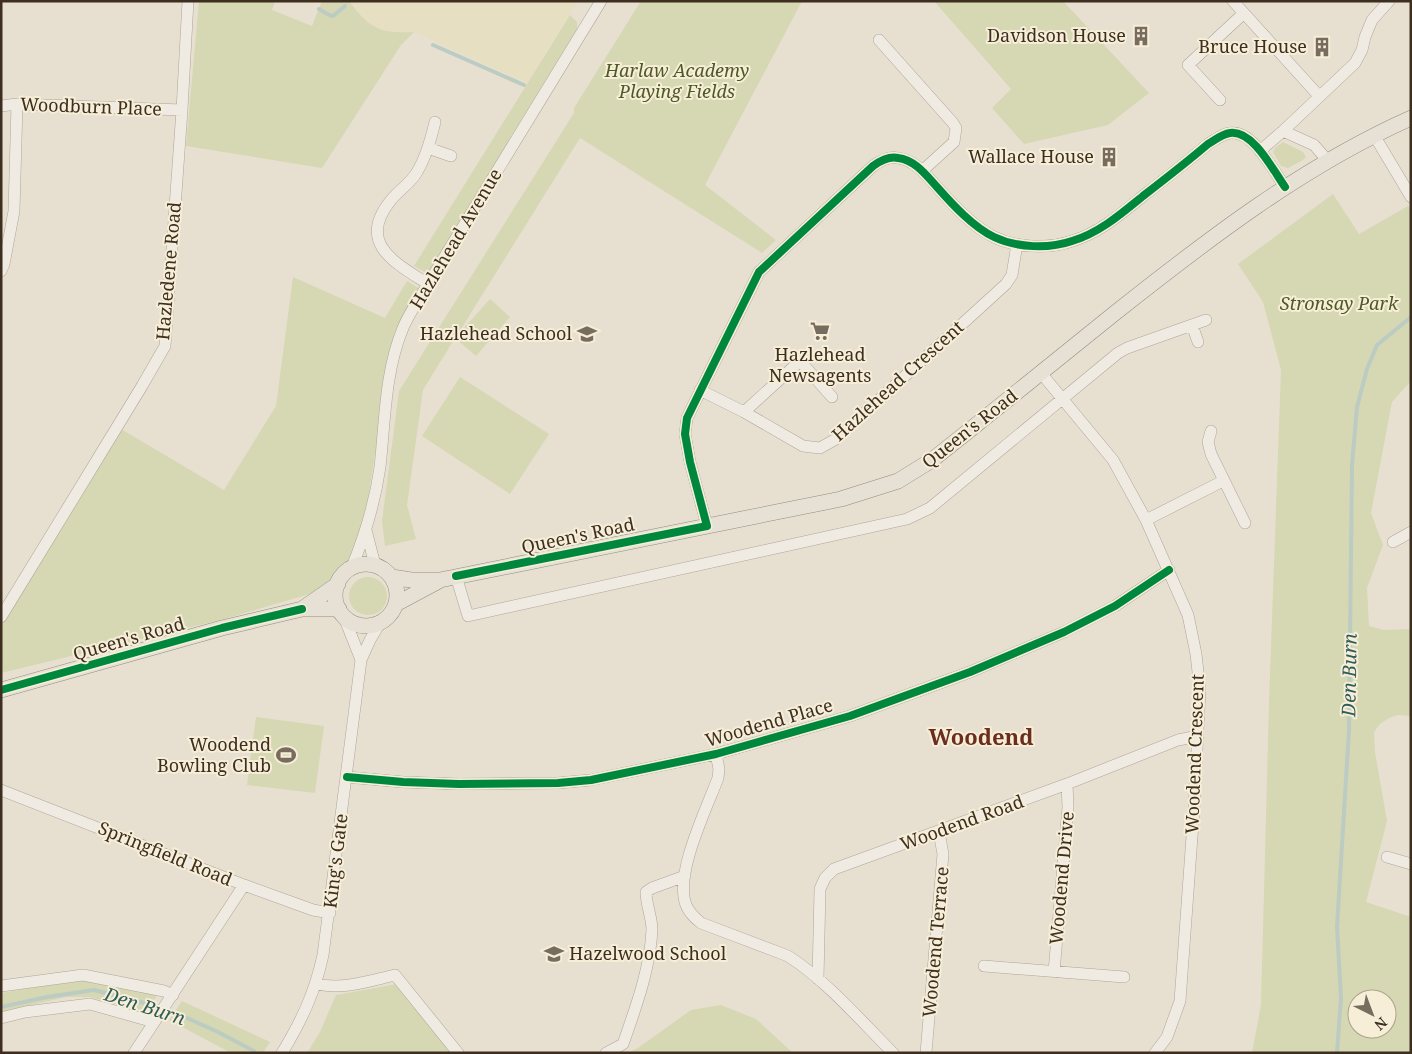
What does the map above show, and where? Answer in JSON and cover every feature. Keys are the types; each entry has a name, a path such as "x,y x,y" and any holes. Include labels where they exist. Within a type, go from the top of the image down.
{"main road":[{"name":"Queen's Road","path":"392,577 457,583 707,526 841,499 898,480 932,460 1159,278 1285,187 1374,135 1411,118"},
{"path":"360,564 376,565 392,577 398,595 396,604 387,618 380,623 371,626 361,625 352,622 342,613 336,601 338,584 341,577 352,567 360,564"},
{"name":"Queen's Road","path":"396,604 440,580"},
{"path":"302,609 338,584"},
{"name":"Queen's Road","path":"1,690 222,628 302,609"},
{"path":"302,609 342,613"}],"street":[{"name":"Hazledene Road","path":"1,617 165,346 188,1"},
{"name":"Hazlehead Avenue","path":"352,567 366,530 379,470 386,405 394,356 403,327 601,1"},
{"path":"1234,1 1319,96"},
{"path":"1260,151 1355,63 1362,50 1372,20 1389,1"},
{"path":"1220,100 1188,65 1244,13"},
{"path":"879,40 953,122 956,128 954,142 922,171"},
{"name":"Woodburn Place","path":"1,106 17,104 182,110"},
{"path":"1,270 4,264 14,211 17,104"},
{"path":"428,284 391,260 383,250 379,240 378,225 381,214 392,199 417,173 428,148 435,122"},
{"path":"1283,131 1314,145 1328,161"},
{"path":"707,526 690,462 685,434 687,418 700,390 759,272 873,166 884,159 897,157 909,162 922,171 962,214 994,237 1017,244 1054,246 1091,234 1123,212 1208,144 1230,133 1238,133 1253,142 1285,187"},
{"path":"1374,135 1411,197"},
{"path":"428,148 451,156"},
{"name":"Hazlehead Crescent","path":"700,390 744,412 802,446 820,448 836,439 1006,284 1012,275 1017,244"},
{"name":"Queen's Road","path":"457,583 468,616 907,519 930,508 1118,353 1127,348 1206,320"},
{"path":"1192,325 1198,342"},
{"name":"Hazlehead Crescent","path":"744,412 800,361 832,397"},
{"name":"Woodend Crescent","path":"1041,372 1113,460 1146,520 1188,615 1196,654 1200,690 1198,736 1180,1001 1166,1037 1154,1053"},
{"path":"1211,431 1208,442 1211,454 1245,523"},
{"path":"1146,520 1224,481"},
{"name":"Hazlehead Avenue","path":"366,530 376,565"},
{"path":"1393,542 1411,532"},
{"name":"Woodend Place","path":"347,777 459,784 558,783 591,780 716,754 850,716 970,672 1064,632 1115,606 1169,570"},
{"name":"King's Gate","path":"342,613 361,660"},
{"name":"King's Gate","path":"282,1053 302,1018 316,984 323,955 330,914 361,660 380,623"},
{"name":"Woodend Road","path":"818,979 820,889 825,878 834,869 1067,784 1178,740 1198,736"},
{"path":"716,754 720,769 718,778 692,847 685,876 686,904 692,915 701,923 788,956 818,979 893,1053"},
{"name":"Woodend Drive","path":"1054,972 1068,807 1067,784"},
{"name":"Springfield Road","path":"1,790 244,885 313,910 330,914"},
{"name":"Woodend Terrace","path":"926,1053 944,854 939,832"},
{"path":"1387,857 1411,864"},
{"path":"606,1053 623,1044 644,978 652,930 651,915 646,904 646,892 685,876"},
{"path":"134,1053 244,885"},
{"path":"984,966 997,962 1054,972 1112,970 1124,977"},
{"path":"1,986 83,975 164,991 171,997"},
{"path":"316,984 331,987 346,986 395,975 458,1053"},
{"path":"1,1018 25,1012 90,1004 156,1020"}],"shaded area":[{"path":"349,1 578,1 527,83 414,32 393,33 372,26"}],"green space":[{"path":"199,1 275,1 272,10 312,26 322,1 349,1 363,18 376,27 392,32 414,32 401,45 322,168 186,146"},
{"name":"Harlaw Academy Playing Fields","path":"641,1 802,1 705,185 776,240 762,253 580,138 456,337 490,299 510,317 476,356 455,338 423,390 407,505 416,539 385,546 382,521 399,391 574,113 574,108"},
{"path":"934,1 1063,1 1149,93 1108,125 1024,144 992,108 1011,89"},
{"path":"570,15 577,22 577,31 430,275 414,266"},
{"path":"1283,142 1303,152 1306,157 1288,168 1281,166 1273,152"},
{"name":"Stronsay Park","path":"1333,194 1359,234 1408,206 1411,210 1411,381 1392,402 1371,513 1383,545 1367,588 1369,626 1384,630 1411,629 1411,716 1398,715 1389,718 1380,724 1374,732 1375,752 1387,821 1366,902 1411,917 1411,1053 1252,1053 1261,1005 1269,702 1281,370 1263,302 1238,264"},
{"path":"293,277 385,318 407,281 420,289 395,332 361,545 320,591 228,618 1,673 1,625 121,429 224,490 276,406"},
{"path":"460,377 549,434 510,494 422,436"},
{"path":"368,577 381,583 387,596 381,609 368,615 355,609 349,596 355,583"},
{"name":"Woodend Bowling Club","path":"256,717 324,726 315,793 247,785"},
{"path":"86,980 157,995 147,1012 90,997 66,997 1,1012 1,993"},
{"path":"397,984 452,1053 307,1053 320,1032 336,995"},
{"path":"182,1001 270,1042 263,1053 231,1053 169,1020"},
{"path":"721,1005 756,1019 793,1053 627,1053 638,1048 691,1010"}],"waterway":[{"path":"319,9 333,16 345,6"},
{"path":"433,45 524,85"},
{"name":"Den Burn","path":"1337,1053 1341,998 1337,927 1349,730 1352,465 1357,407 1367,369 1377,345 1411,317"},
{"name":"Den Burn","path":"1,1007 47,997 94,990 167,1009 254,1051"}],"cycle path":[{"path":"456,576 707,526 690,462 685,434 687,418 759,272 873,166 888,158 904,159 915,165 956,208 986,233 1003,241 1033,246 1063,244 1082,238 1101,228 1208,144 1230,133 1247,138 1254,144 1262,152 1285,187"},
{"path":"347,777 459,784 558,783 591,780 716,754 850,716 970,672 1064,632 1115,606 1169,570"},
{"path":"1,690 222,628 302,609"}],"place":[{"name":"Davidson House","path":"1141,36"},
{"name":"Bruce House","path":"1322,47"},
{"name":"Wallace House","path":"1109,157"},
{"name":"Hazlehead Newsagents","path":"820,331"},
{"name":"Hazlehead School","path":"587,334"},
{"name":"Woodend Bowling Club","path":"286,755"},
{"name":"Hazelwood School","path":"554,954"}],"district":[{"name":"Woodend","path":"981,737"}]}
